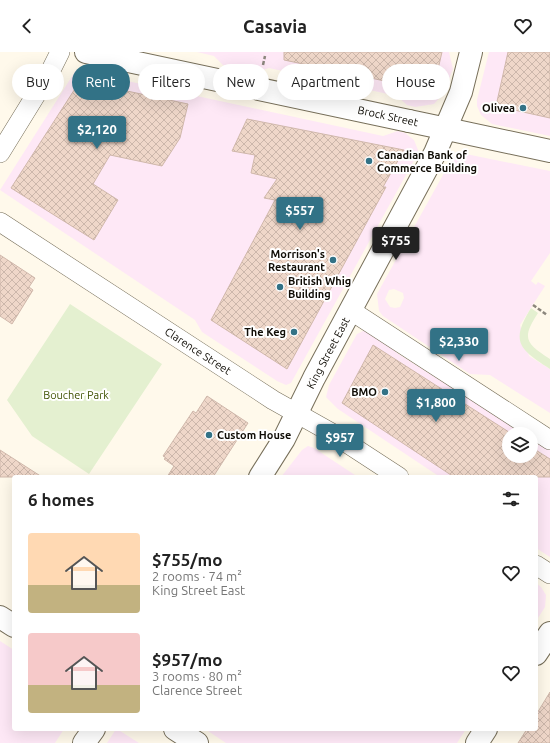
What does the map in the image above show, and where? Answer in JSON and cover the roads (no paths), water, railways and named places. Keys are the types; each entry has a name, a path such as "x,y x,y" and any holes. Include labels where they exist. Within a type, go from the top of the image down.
{"main road":[{"name":"Brock Street","path":"86,52 550,150"},
{"name":"King Street East","path":"261,475 284,439 314,378 447,129 462,92 471,52"},
{"path":"0,617 12,625"},
{"path":"538,651 550,633"},
{"path":"84,743 93,731"},
{"path":"178,731 197,743"},
{"path":"477,743 485,731"}],"street":[{"path":"0,153 50,72 60,52"},
{"name":"Clarence Street","path":"0,222 297,414 330,432 396,475"},
{"path":"350,310 550,440"},
{"path":"538,566 550,574"}],"place":[{"name":"Olivea","path":"523,108"},
{"name":"Canadian Bank of Commerce Building","path":"369,161"},
{"name":"Morrison's Restaurant","path":"333,260"},
{"name":"British Whig Building","path":"280,287"},
{"name":"The Keg","path":"294,332"},
{"name":"BMO","path":"385,392"},
{"name":"Custom House","path":"209,435"}],"park label":[{"name":"Boucher Park","path":"76,395"}]}
